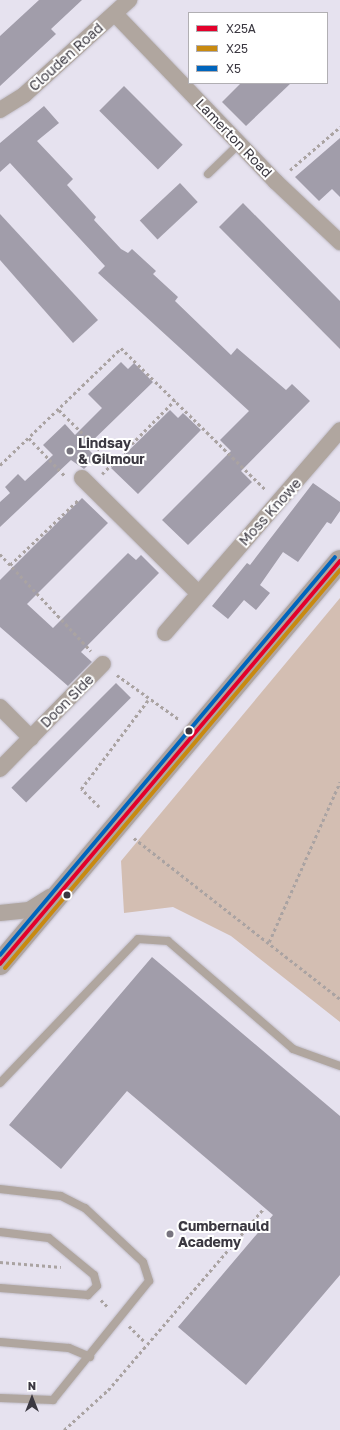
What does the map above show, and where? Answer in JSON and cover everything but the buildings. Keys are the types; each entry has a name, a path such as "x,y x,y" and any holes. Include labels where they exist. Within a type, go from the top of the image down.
{"street":[{"name":"Clouden Road","path":"0,110 24,95 129,0"},
{"name":"Lamerton Road","path":"114,14 276,182 340,242"},
{"name":"Moss Knowe","path":"165,633 197,592 279,502 340,430"},
{"path":"88,484 197,592"},
{"path":"0,964 66,888 340,561"},
{"name":"Doon Side","path":"0,769 104,664"},
{"name":"Doon Side","path":"0,707 31,738"},
{"path":"0,913 29,910 66,888"}],"lane":[{"path":"208,174 239,144"},
{"path":"0,1083 138,939 168,941 293,1049 340,1066"},
{"path":"0,1189 61,1196 85,1208 143,1262 149,1281 53,1400 0,1398"},
{"path":"0,1232 49,1238 94,1275 97,1286 88,1295 0,1288"},
{"path":"0,1342 69,1348 90,1356"}],"path":[{"path":"276,182 340,127"},
{"path":"0,465 59,410 121,348 279,502"},
{"path":"10,565 88,484 113,463 175,400"},
{"path":"59,410 113,463"},
{"path":"28,438 74,486 88,484"},
{"path":"99,807 81,789 148,700"},
{"path":"269,942 340,782"},
{"path":"132,838 269,942 340,999"},
{"path":"64,1430 108,1390 264,1208"}],"shaded area":[{"path":"340,598 340,1022 231,936 173,907 124,913 121,861"}],"transit line":[{"name":"X5","path":"0,955 335,557"},
{"name":"X25A","path":"0,964 340,561"},
{"name":"X25","path":"5,968 340,570"}],"place":[{"name":"Lindsay & Gilmour","path":"70,451"},
{"name":"Cumbernauld Academy","path":"170,1234"}]}
